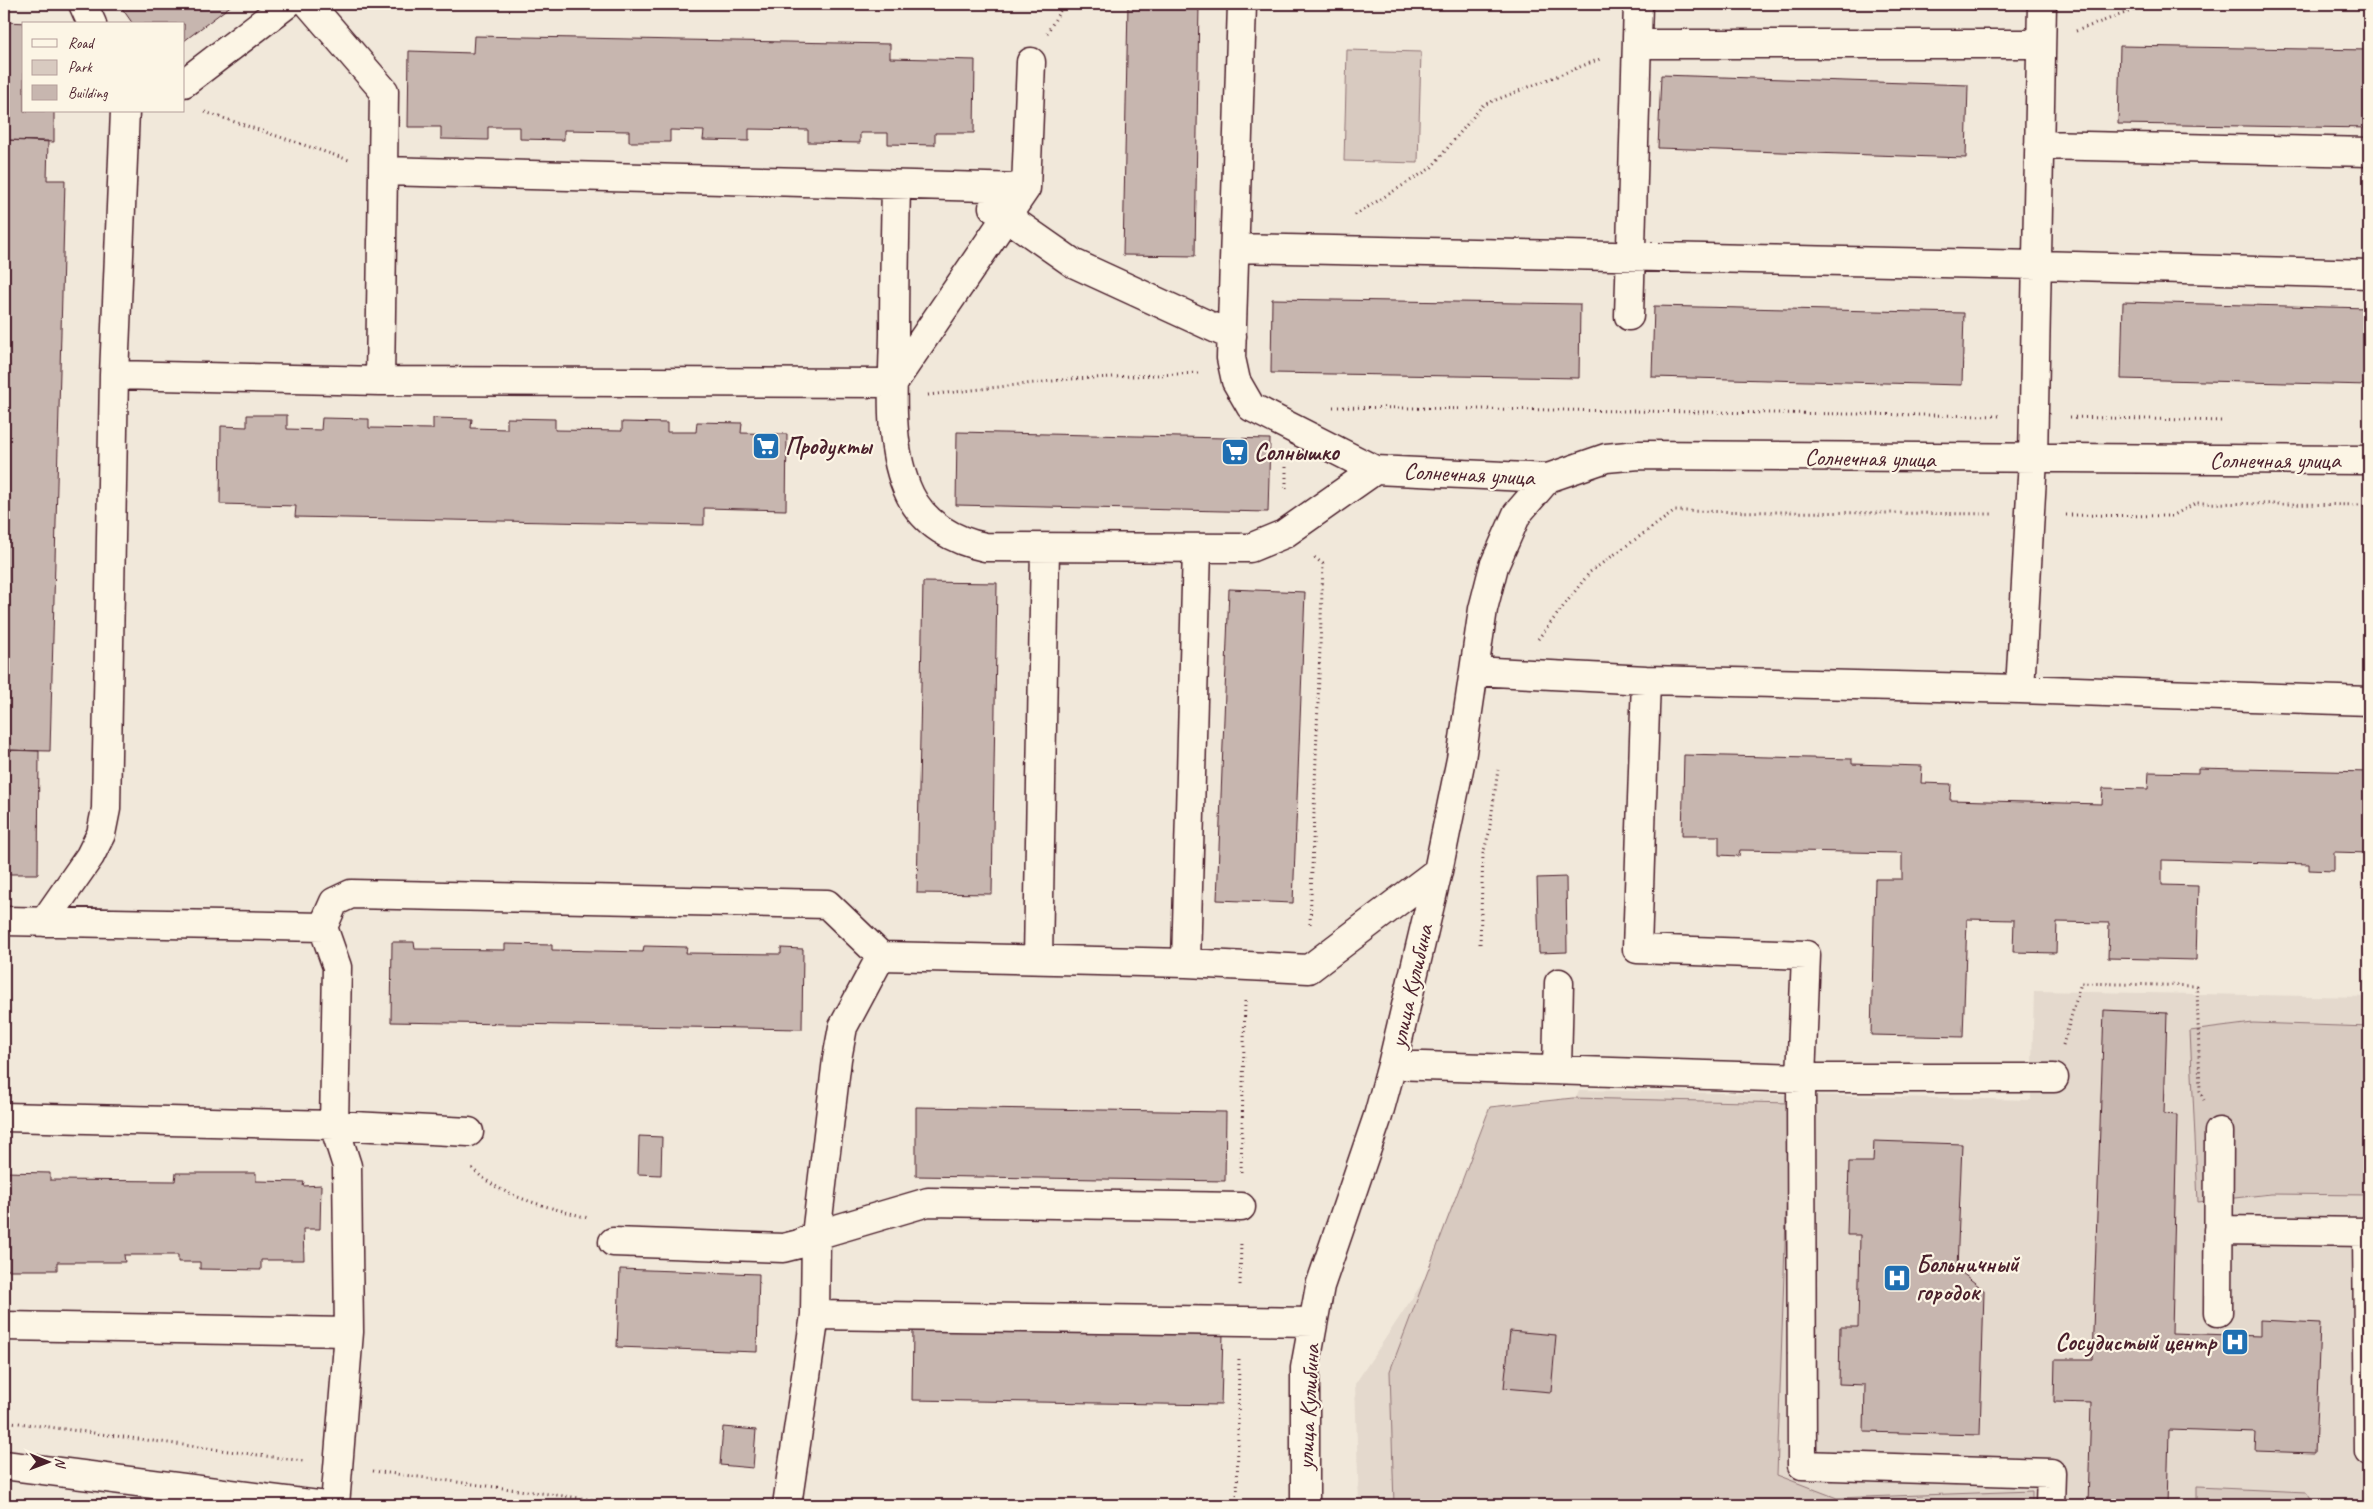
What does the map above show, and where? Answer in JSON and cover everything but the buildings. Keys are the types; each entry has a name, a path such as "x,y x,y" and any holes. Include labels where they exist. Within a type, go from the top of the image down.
{"street":[{"path":"83,4 91,22"},
{"path":"185,83 287,4"},
{"path":"310,4 384,91 380,381"},
{"path":"896,186 893,391 898,457 910,495 926,517 947,534 964,543 985,547 1045,549 1250,548 1284,534 1375,470 1251,407 1236,381 1231,358 1242,4"},
{"path":"1629,316 1638,4"},
{"path":"2020,688 2033,459 2042,4"},
{"path":"1638,44 2041,44"},
{"path":"893,391 1026,188 1031,62"},
{"path":"44,922 90,856 101,834 106,809 114,375 125,112"},
{"path":"2039,145 2369,152"},
{"path":"382,171 1026,188"},
{"path":"962,187 1073,262 1232,336"},
{"path":"1235,248 2369,274"},
{"path":"114,375 893,391"},
{"name":"Солнечная улица","path":"1375,470 1548,478 1606,458 1640,455 2369,460"},
{"name":"улица Кулибина","path":"1305,1505 1305,1368 1320,1286 1378,1116 1392,1065 1438,871 1461,759 1483,609 1494,566 1517,514 1548,478"},
{"path":"1186,963 1197,548"},
{"path":"1038,959 1045,549"},
{"path":"1474,671 1646,680 2020,688 2369,701"},
{"path":"1646,680 1637,949 1806,956 1801,1078 1802,1465 2051,1473 2050,1505"},
{"path":"335,1505 349,1332 348,1166 334,1125 337,967 323,928 334,902 351,894 827,904 882,956 1186,963 1309,969 1438,871"},
{"path":"4,921 323,928"},
{"path":"786,1505 814,1315 816,1235 837,1059 843,1027 882,956"},
{"path":"1557,1069 1559,983"},
{"path":"1392,1065 1801,1078 2054,1078"},
{"path":"4,1117 334,1125 469,1132"},
{"path":"2218,1312 2219,1132"},
{"path":"613,1242 783,1248 799,1244 816,1235 928,1202 1241,1207"},
{"path":"2218,1230 2368,1231 2369,1451"},
{"path":"814,1315 1313,1322"},
{"path":"4,1326 349,1332"},
{"path":"4,1465 318,1505"}],"path":[{"path":"2041,44 2150,4"},
{"path":"1348,219 1431,168 1483,104 1638,44"},
{"path":"203,111 382,171"},
{"path":"893,391 1070,379 1234,371"},
{"path":"1328,407 2034,416 2231,421"},
{"path":"1288,426 1284,534 1323,564 1309,969"},
{"path":"1511,673 1590,572 1675,511 2172,516 2196,503 2369,505"},
{"path":"1480,944 1483,854 1489,832 1498,767"},
{"path":"2054,1078 2081,983 2197,986 2200,1092 2219,1132"},
{"path":"435,1130 479,1176 508,1194 593,1219 613,1242"}],"shaded area":[{"name":"Больничный городок","path":"2034,991 2369,997 2369,1505 1359,1505 1355,1384 1496,1172 1544,1169 1579,1090 2031,1100"}],"green space":[{"path":"1347,50 1421,52 1418,163 1344,161"},
{"path":"2253,1023 2369,1027 2369,1195 2271,1194 2198,1202 2190,1031"},
{"path":"1573,1098 1790,1103 1777,1475 1837,1498 2032,1491 2032,1505 1394,1505 1390,1371 1490,1107"},
{"path":"2197,1487 2306,1492 2315,1505 2197,1505"}],"place":[{"name":"Продукты","path":"766,446"},
{"name":"Солнышко","path":"1235,452"},
{"name":"Больничный городок","path":"1897,1278"},
{"name":"Сосудистый центр","path":"2235,1342"}]}
